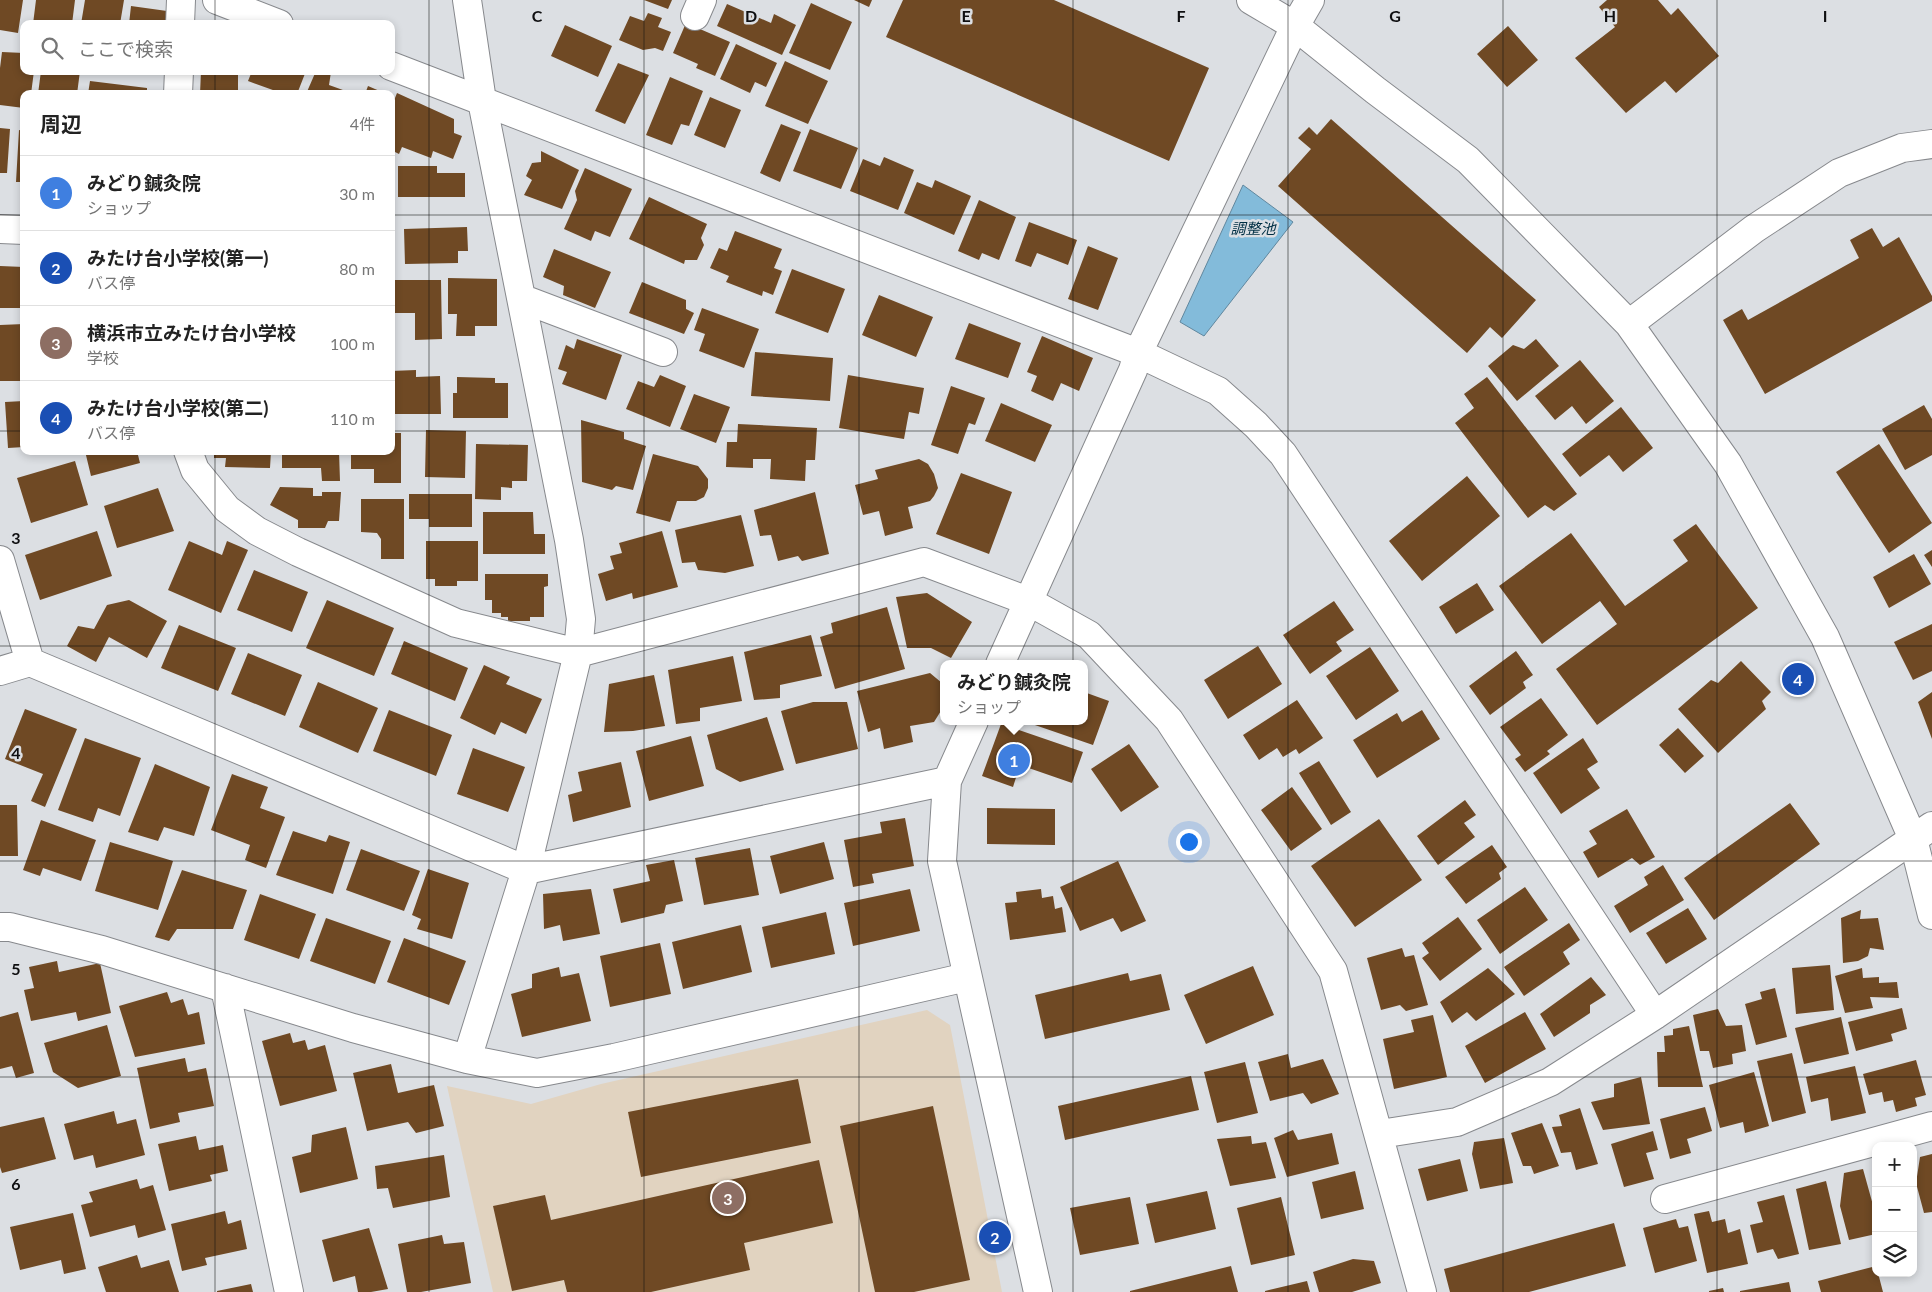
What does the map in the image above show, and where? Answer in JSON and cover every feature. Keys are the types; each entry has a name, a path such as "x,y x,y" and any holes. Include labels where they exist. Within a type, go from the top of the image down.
{"street":[{"path":"180,20 181,0"},
{"path":"216,0 268,20"},
{"path":"467,0 482,101 523,299 569,540 581,619 578,653 526,870 467,1059"},
{"path":"1251,0 1294,26 1374,90 1468,160 1629,324 1728,464 1825,637 1923,832 1932,915"},
{"path":"1002,660 1133,370 1138,352 1294,26 1310,0"},
{"path":"395,68 1138,352 1218,390 1256,425 1283,454 1655,1015"},
{"path":"178,90 179,75"},
{"path":"1629,324 1754,230 1840,173 1902,148 1932,144"},
{"path":"0,229 20,230"},
{"path":"523,299 663,352"},
{"path":"189,455 195,470 227,509 257,531 298,552 456,623 578,653 924,562 1028,600 1089,635 1169,720 1334,971 1422,1292"},
{"path":"0,560 30,662"},
{"path":"0,671 30,662 526,870 946,781"},
{"path":"972,725 946,781 942,861 1038,1292"},
{"path":"1380,1134 1457,1122 1550,1082 1655,1015 1923,832"},
{"path":"0,927 10,927 102,950 353,1028 467,1059 537,1074 967,978"},
{"path":"225,988 289,1292"},
{"path":"1665,1199 1932,1126"}],"shaded area":[{"path":"927,1010 950,1025 1002,1292 493,1292 447,1086 531,1104 601,1084"}],"water":[{"name":"調整池","path":"1243,185 1293,222 1204,336 1180,322"}],"building":[{"path":"0,0 23,0 18,33 0,30"},
{"path":"36,0 75,0 72,20 34,20"},
{"path":"85,0 124,0 121,20 82,20"},
{"path":"644,0 672,0 668,9"},
{"path":"854,0 872,0 869,7"},
{"path":"903,0 1054,0 1209,68 1169,161 886,37"},
{"path":"1607,0 1658,0 1671,15 1678,8 1719,56 1676,93 1665,81 1626,113 1575,58 1615,27 1599,7"},
{"path":"811,3 852,22 830,70 789,53"},
{"path":"727,4 771,23 774,14 796,25 782,55 717,26"},
{"path":"131,6 167,11 166,20 129,20"},
{"path":"648,13 662,18 658,27 671,32 663,51 655,48 643,50 619,40 630,16 644,21"},
{"path":"686,23 730,42 715,76 696,68 698,64 673,53"},
{"path":"565,25 612,46 598,77 551,56"},
{"path":"1508,26 1538,60 1507,87 1477,54"},
{"path":"736,44 777,63 766,87 755,82 750,93 720,79"},
{"path":"2,52 20,53 20,75 33,75 32,90 20,90 20,108 0,105"},
{"path":"785,61 828,81 808,124 765,106"},
{"path":"618,63 649,75 625,124 595,111"},
{"path":"40,75 79,75 78,90 39,90"},
{"path":"201,75 238,75 238,90 200,90"},
{"path":"250,75 304,75 299,90 273,90 248,81"},
{"path":"314,75 331,75 329,85 343,90 308,90"},
{"path":"670,77 703,91 689,126 681,124 672,145 646,135"},
{"path":"90,81 147,88 147,90 89,90"},
{"path":"368,86 377,90 366,90"},
{"path":"397,93 454,119 454,133 462,136 453,159 433,151 431,158 402,147 399,154 395,152 395,98"},
{"path":"710,97 741,110 725,148 694,135"},
{"path":"1331,119 1536,300 1502,338 1490,327 1467,353 1278,186 1311,149 1298,138 1309,127 1317,135"},
{"path":"781,124 801,132 780,182 760,173"},
{"path":"0,128 10,129 7,173 0,173"},
{"path":"810,129 858,148 841,189 793,171"},
{"path":"19,130 20,182 16,182"},
{"path":"541,151 579,170 562,209 524,195 532,180 526,176 532,163 541,162"},
{"path":"884,157 914,170 898,210 850,191 863,159 880,166"},
{"path":"398,166 437,166 437,173 465,173 465,197 398,197"},
{"path":"585,168 632,189 610,237 595,231 591,241 564,229 577,200 575,191"},
{"path":"935,180 971,196 954,235 904,213 917,182 932,188"},
{"path":"649,197 707,224 701,238 704,245 697,260 685,260 684,264 629,239"},
{"path":"979,200 1016,217 999,260 982,253 979,260 958,251"},
{"path":"1029,222 1077,240 1068,265 1037,253 1031,267 1015,261"},
{"path":"467,227 468,251 458,251 458,263 405,264 404,229"},
{"path":"1872,228 1883,247 1899,237 1932,296 1932,301 1765,394 1723,320 1742,309 1748,320 1859,258 1850,240"},
{"path":"735,231 782,249 774,268 782,271 773,295 763,291 762,296 726,282 729,276 710,268 719,248 727,251"},
{"path":"1088,246 1118,258 1098,310 1068,299"},
{"path":"554,249 611,272 595,308 563,295 564,286 543,277"},
{"path":"0,266 20,267 20,308 0,308"},
{"path":"792,269 845,289 828,333 775,313"},
{"path":"448,278 497,279 497,326 475,326 475,336 456,336 457,314 448,314"},
{"path":"395,280 441,280 442,339 415,340 415,313 395,313"},
{"path":"642,282 686,300 686,309 694,313 684,334 629,313"},
{"path":"879,295 933,317 916,357 862,335"},
{"path":"702,308 759,329 744,368 699,351 705,334 694,330"},
{"path":"969,323 1021,343 1008,378 955,359"},
{"path":"20,324 20,381 0,381 0,325"},
{"path":"1042,336 1093,358 1079,391 1061,383 1053,401 1031,391 1037,376 1027,372"},
{"path":"577,339 622,355 606,400 562,384 567,372 558,369 566,345 574,349"},
{"path":"1536,339 1559,366 1517,401 1488,366 1513,345 1524,349"},
{"path":"755,352 833,358 830,401 751,396"},
{"path":"1580,360 1614,401 1586,424 1572,406 1555,420 1535,396"},
{"path":"416,370 416,377 440,376 441,414 395,414 395,371"},
{"path":"660,375 686,386 670,427 626,409 638,381 654,387"},
{"path":"848,375 924,388 919,414 909,412 904,439 839,428"},
{"path":"457,377 495,378 495,383 508,383 508,418 453,418 453,393 457,393"},
{"path":"1487,377 1577,494 1554,511 1545,505 1528,518 1455,423 1474,408 1464,394"},
{"path":"951,386 985,398 975,425 969,423 958,454 931,445"},
{"path":"694,394 730,407 716,443 680,429"},
{"path":"20,401 20,447 8,448 5,402"},
{"path":"1001,403 1052,425 1035,462 985,441"},
{"path":"1924,405 1932,419 1932,455 1905,470 1882,429"},
{"path":"1621,407 1653,448 1623,472 1609,455 1580,477 1562,454"},
{"path":"581,420 624,432 624,439 646,446 633,490 616,486 612,490 582,482"},
{"path":"738,424 817,428 815,460 806,460 805,481 770,479 771,459 753,459 753,468 726,467 727,442 737,442"},
{"path":"426,430 466,431 465,478 425,477"},
{"path":"395,433 401,433 401,483 374,483 374,469 351,469 351,455 395,455"},
{"path":"476,444 528,445 527,481 512,481 512,488 501,487 501,500 475,499"},
{"path":"1879,444 1932,523 1889,553 1836,472"},
{"path":"653,454 698,466 708,479 708,488 704,497 696,501 677,501 670,522 636,513"},
{"path":"86,455 138,455 140,463 91,476"},
{"path":"214,455 271,455 270,468 225,467 226,458 214,458"},
{"path":"282,455 339,455 340,481 322,481 321,468 282,468"},
{"path":"919,459 928,464 934,474 938,488 930,501 908,507 913,528 885,536 879,511 863,515 855,485 878,479 875,470"},
{"path":"75,461 88,505 31,523 17,478"},
{"path":"961,473 1012,492 989,554 936,534"},
{"path":"1467,476 1500,516 1422,581 1389,541"},
{"path":"280,487 313,488 313,496 322,496 322,492 341,492 339,521 328,521 325,528 298,528 298,520 270,505"},
{"path":"158,488 174,531 117,548 104,506"},
{"path":"815,492 829,554 802,561 798,556 778,561 771,535 760,536 754,510"},
{"path":"409,494 472,494 472,527 429,527 429,519 409,519"},
{"path":"361,499 404,499 404,559 381,559 381,539 377,533 361,532"},
{"path":"483,512 533,512 534,534 545,534 545,554 483,554"},
{"path":"741,515 754,566 725,573 698,570 695,562 682,563 675,530"},
{"path":"1696,524 1758,608 1597,725 1556,669 1617,624 1600,601 1542,644 1499,586 1571,533 1625,606 1688,561 1673,540"},
{"path":"97,531 112,576 40,600 25,555"},
{"path":"662,531 678,587 633,599 632,593 606,601 598,574 614,569 610,556 622,553 619,543"},
{"path":"189,541 222,555 227,541 248,550 221,613 168,590"},
{"path":"426,541 478,541 478,581 457,581 457,586 435,586 435,579 426,579"},
{"path":"1932,550 1932,567 1924,555"},
{"path":"1914,554 1931,584 1889,608 1873,577"},
{"path":"254,570 308,592 292,632 237,610"},
{"path":"485,574 548,574 548,586 544,587 544,617 530,617 530,621 508,621 508,617 501,617 501,613 492,613 492,600 485,600"},
{"path":"1477,583 1494,610 1456,634 1439,607"},
{"path":"927,593 972,622 951,658 931,648 907,648 896,597"},
{"path":"129,600 167,621 147,658 109,637 96,662 67,646 78,626 94,629 107,605"},
{"path":"327,600 394,628 374,676 306,648"},
{"path":"1334,601 1354,630 1336,642 1342,651 1310,674 1283,635"},
{"path":"887,607 905,669 835,689 820,637 833,633 831,623"},
{"path":"1932,624 1932,671 1913,680 1894,642"},
{"path":"179,625 236,648 218,691 161,668"},
{"path":"811,635 822,676 780,685 780,698 754,700 744,652"},
{"path":"404,641 468,668 455,701 391,674"},
{"path":"1258,646 1282,684 1228,719 1204,680"},
{"path":"1370,647 1399,691 1356,720 1326,676"},
{"path":"1516,651 1533,675 1523,682 1526,688 1490,715 1469,686"},
{"path":"248,653 302,675 285,716 231,694"},
{"path":"733,656 742,701 700,708 700,721 676,724 668,670"},
{"path":"1741,661 1771,692 1762,701 1766,709 1718,753 1678,709 1711,680 1718,683"},
{"path":"484,665 510,677 506,684 542,699 526,734 501,722 495,735 460,718"},
{"path":"930,673 940,681 940,712 934,722 910,726 913,742 884,749 880,728 868,732 857,691"},
{"path":"654,675 665,726 633,731 604,732 609,684"},
{"path":"318,682 378,708 358,753 299,727"},
{"path":"1932,692 1932,739 1918,702"},
{"path":"1088,693 1109,701 1093,745 1035,725 1088,725"},
{"path":"1541,698 1568,735 1547,751 1550,754 1525,772 1515,759 1521,755 1500,727"},
{"path":"1297,700 1323,738 1299,754 1296,749 1283,757 1277,748 1259,760 1243,735"},
{"path":"813,702 847,702 858,749 796,764 781,711"},
{"path":"25,709 77,729 45,807 31,801 43,774 5,759"},
{"path":"389,710 452,735 436,776 373,751"},
{"path":"1422,710 1440,739 1377,778 1353,740 1397,713 1402,722"},
{"path":"767,717 784,770 740,782 716,769 707,735"},
{"path":"1001,725 1083,752 1072,783 1020,765 1013,787 982,776"},
{"path":"1678,728 1704,756 1685,773 1659,745"},
{"path":"691,736 704,786 649,801 636,751"},
{"path":"85,738 141,758 120,816 98,808 93,822 58,810"},
{"path":"1583,738 1598,762 1587,769 1600,788 1561,814 1533,773"},
{"path":"1129,744 1159,787 1121,812 1091,769"},
{"path":"473,748 525,767 508,812 457,794"},
{"path":"1319,761 1351,812 1331,825 1299,773"},
{"path":"621,762 631,807 573,822 568,795 582,791 578,772"},
{"path":"155,764 210,787 194,836 164,827 158,841 128,832"},
{"path":"232,774 268,787 260,808 285,817 266,868 245,860 250,845 211,830"},
{"path":"1292,787 1322,829 1291,851 1261,810"},
{"path":"1465,800 1476,815 1464,823 1475,837 1438,865 1417,836"},
{"path":"1790,803 1820,844 1714,920 1684,878"},
{"path":"0,805 17,805 18,856 0,856"},
{"path":"987,808 1055,809 1055,845 987,844"},
{"path":"1627,809 1655,857 1640,865 1632,858 1598,878 1583,852 1597,844 1589,831"},
{"path":"905,818 914,866 872,874 874,883 853,887 844,840 882,833 880,822"},
{"path":"1379,819 1422,880 1355,927 1311,866"},
{"path":"41,820 96,840 81,881 43,868 40,876 23,870"},
{"path":"293,831 326,842 329,835 350,842 333,894 276,875"},
{"path":"110,842 173,861 158,910 95,891"},
{"path":"824,842 834,879 780,894 770,856"},
{"path":"1492,845 1507,867 1499,873 1501,879 1466,904 1445,877"},
{"path":"750,848 759,895 704,905 695,858"},
{"path":"361,849 420,871 404,911 346,890"},
{"path":"674,860 683,901 666,905 664,913 621,923 613,889 650,881 646,865"},
{"path":"1118,861 1146,921 1121,932 1113,918 1080,931 1060,887"},
{"path":"1663,865 1684,900 1630,933 1614,906 1648,885 1644,877"},
{"path":"428,869 469,883 452,939 417,929 421,919 412,915"},
{"path":"182,870 247,890 233,929 177,929 169,941 155,937"},
{"path":"1525,887 1548,920 1500,954 1477,920"},
{"path":"591,889 600,934 563,941 560,925 544,929 543,894"},
{"path":"910,889 920,931 853,946 844,903"},
{"path":"1041,889 1042,898 1053,896 1055,909 1062,907 1066,932 1010,940 1005,903 1017,902 1016,892"},
{"path":"260,894 316,914 299,959 244,940"},
{"path":"1688,908 1707,939 1666,964 1646,933"},
{"path":"1861,910 1860,919 1878,918 1884,950 1870,948 1868,956 1858,961 1843,963 1841,918"},
{"path":"826,912 835,954 771,968 762,927"},
{"path":"1458,917 1482,949 1440,981 1422,958 1429,953 1422,943"},
{"path":"326,918 391,941 375,984 310,961"},
{"path":"1569,923 1580,940 1563,952 1570,964 1524,996 1504,967"},
{"path":"741,925 752,972 683,989 672,942"},
{"path":"404,938 466,961 449,1005 387,982"},
{"path":"660,943 671,994 610,1007 600,956"},
{"path":"1402,948 1405,957 1414,955 1428,1005 1406,1011 1400,1005 1381,1010 1367,958"},
{"path":"57,961 59,972 100,963 111,1013 78,1021 76,1012 31,1021 24,990 34,988 29,967"},
{"path":"1830,965 1834,1010 1796,1014 1792,968"},
{"path":"1253,966 1274,1015 1206,1044 1184,995"},
{"path":"559,967 561,977 579,973 591,1021 522,1037 511,994 532,988 532,974"},
{"path":"1488,968 1515,994 1476,1021 1467,1012 1452,1023 1440,1002"},
{"path":"1862,968 1863,978 1879,977 1879,983 1897,982 1899,998 1870,997 1873,1008 1845,1013 1835,976"},
{"path":"1128,973 1130,981 1161,974 1170,1010 1045,1039 1035,995"},
{"path":"1591,977 1606,995 1590,1005 1590,1013 1554,1037 1540,1014"},
{"path":"1775,988 1787,1037 1756,1045 1745,1004 1762,999 1760,992"},
{"path":"167,992 171,1003 183,999 188,1015 199,1012 205,1044 135,1057 119,1006"},
{"path":"1902,1008 1907,1029 1891,1034 1893,1041 1856,1051 1848,1022"},
{"path":"1718,1009 1726,1026 1742,1025 1746,1051 1732,1054 1733,1064 1713,1068 1709,1051 1700,1051 1693,1015"},
{"path":"18,1012 34,1073 16,1078 12,1066 0,1069 0,1017"},
{"path":"1525,1012 1546,1049 1485,1083 1465,1046"},
{"path":"1433,1015 1447,1077 1394,1089 1383,1039 1414,1032 1411,1020"},
{"path":"1841,1017 1849,1054 1804,1064 1795,1028"},
{"path":"107,1025 121,1076 78,1088 53,1072 44,1043"},
{"path":"1689,1026 1703,1087 1658,1087 1657,1052 1665,1052 1664,1036 1673,1035 1673,1029"},
{"path":"290,1033 293,1043 305,1040 308,1050 325,1045 337,1091 280,1106 262,1041"},
{"path":"1792,1053 1806,1113 1772,1122 1757,1061"},
{"path":"1288,1054 1291,1068 1323,1059 1339,1094 1311,1104 1303,1093 1270,1101 1258,1062"},
{"path":"185,1058 188,1072 206,1068 214,1106 178,1113 180,1122 150,1129 137,1068"},
{"path":"1916,1060 1926,1095 1915,1098 1917,1106 1896,1112 1893,1100 1884,1102 1882,1092 1869,1095 1863,1074"},
{"path":"1245,1062 1258,1113 1217,1123 1204,1072"},
{"path":"391,1064 398,1093 434,1085 444,1126 416,1133 408,1122 367,1131 353,1073"},
{"path":"1855,1066 1866,1113 1831,1121 1828,1098 1811,1102 1806,1077"},
{"path":"1754,1072 1769,1126 1745,1133 1743,1122 1720,1128 1709,1085"},
{"path":"1191,1076 1199,1110 1065,1140 1058,1106"},
{"path":"1641,1077 1650,1124 1603,1130 1591,1102 1614,1097 1614,1084"},
{"path":"798,1079 811,1143 641,1177 628,1112"},
{"path":"933,1106 970,1280 914,1292 875,1292 840,1126"},
{"path":"1705,1107 1712,1131 1687,1139 1691,1153 1670,1159 1660,1119"},
{"path":"1580,1108 1598,1164 1576,1170 1571,1152 1561,1153 1552,1127 1562,1126 1559,1115"},
{"path":"114,1111 117,1124 136,1119 145,1155 96,1168 93,1155 74,1160 64,1124"},
{"path":"44,1117 56,1159 2,1173 0,1167 0,1127"},
{"path":"1542,1123 1559,1166 1534,1174 1531,1166 1523,1166 1511,1133"},
{"path":"346,1127 358,1179 300,1193 292,1157 311,1152 312,1135"},
{"path":"1293,1130 1298,1140 1332,1133 1339,1164 1287,1177 1274,1138"},
{"path":"1653,1131 1658,1150 1646,1153 1654,1179 1624,1187 1611,1144"},
{"path":"196,1136 199,1150 223,1145 228,1171 210,1175 212,1181 169,1191 158,1144"},
{"path":"1251,1136 1252,1144 1266,1142 1276,1178 1230,1186 1217,1139"},
{"path":"1504,1138 1513,1183 1480,1189 1472,1154 1474,1142"},
{"path":"1932,1154 1932,1212 1924,1213 1917,1187 1920,1157"},
{"path":"444,1155 450,1197 393,1208 388,1188 377,1189 375,1166"},
{"path":"1460,1159 1468,1191 1427,1201 1418,1169"},
{"path":"819,1160 833,1223 744,1243 750,1270 651,1292 567,1292 564,1280 512,1291 493,1206 545,1195 551,1220"},
{"path":"1863,1169 1872,1202 1872,1235 1849,1240 1840,1206 1844,1173"},
{"path":"1355,1171 1364,1209 1321,1219 1312,1182"},
{"path":"137,1179 140,1189 153,1185 166,1230 138,1238 135,1225 90,1237 81,1205 93,1202 89,1192"},
{"path":"1826,1181 1841,1244 1809,1250 1796,1189"},
{"path":"1207,1191 1216,1229 1155,1243 1146,1204"},
{"path":"1784,1195 1799,1254 1778,1259 1773,1249 1757,1253 1750,1225 1763,1222 1757,1202"},
{"path":"1130,1197 1139,1244 1080,1255 1070,1208"},
{"path":"1281,1197 1295,1255 1251,1265 1237,1208"},
{"path":"225,1211 228,1224 241,1220 247,1249 205,1258 207,1265 182,1271 171,1224"},
{"path":"1709,1211 1712,1222 1725,1219 1728,1233 1740,1229 1748,1264 1707,1273 1694,1214"},
{"path":"73,1213 86,1269 64,1274 61,1260 20,1270 10,1227"},
{"path":"1676,1219 1679,1228 1688,1226 1697,1261 1655,1273 1643,1228"},
{"path":"1614,1223 1626,1266 1529,1292 1450,1292 1444,1269"},
{"path":"369,1228 388,1289 358,1292 355,1276 333,1282 322,1240"},
{"path":"442,1235 444,1244 464,1242 471,1283 421,1292 407,1292 398,1244"},
{"path":"137,1255 141,1268 169,1260 179,1292 106,1292 98,1267"},
{"path":"1353,1259 1374,1261 1381,1283 1352,1292 1319,1292 1313,1272"},
{"path":"1231,1266 1238,1292 1130,1292 1130,1291"},
{"path":"1872,1267 1872,1277 1879,1277 1883,1292 1821,1292 1818,1281"},
{"path":"1307,1281 1310,1292 1265,1292 1265,1291"},
{"path":"1789,1282 1791,1292 1740,1292 1740,1291"},
{"path":"251,1284 253,1292 217,1292 217,1291"},
{"path":"1723,1288 1724,1292 1709,1292 1709,1291"}],"place":[{"name":"みたけ台小学校(第二)","path":"1798,679"},
{"name":"みどり鍼灸院","path":"1014,760"},
{"name":"横浜市立みたけ台小学校","path":"728,1198"},
{"name":"みたけ台小学校(第一)","path":"995,1237"}]}
